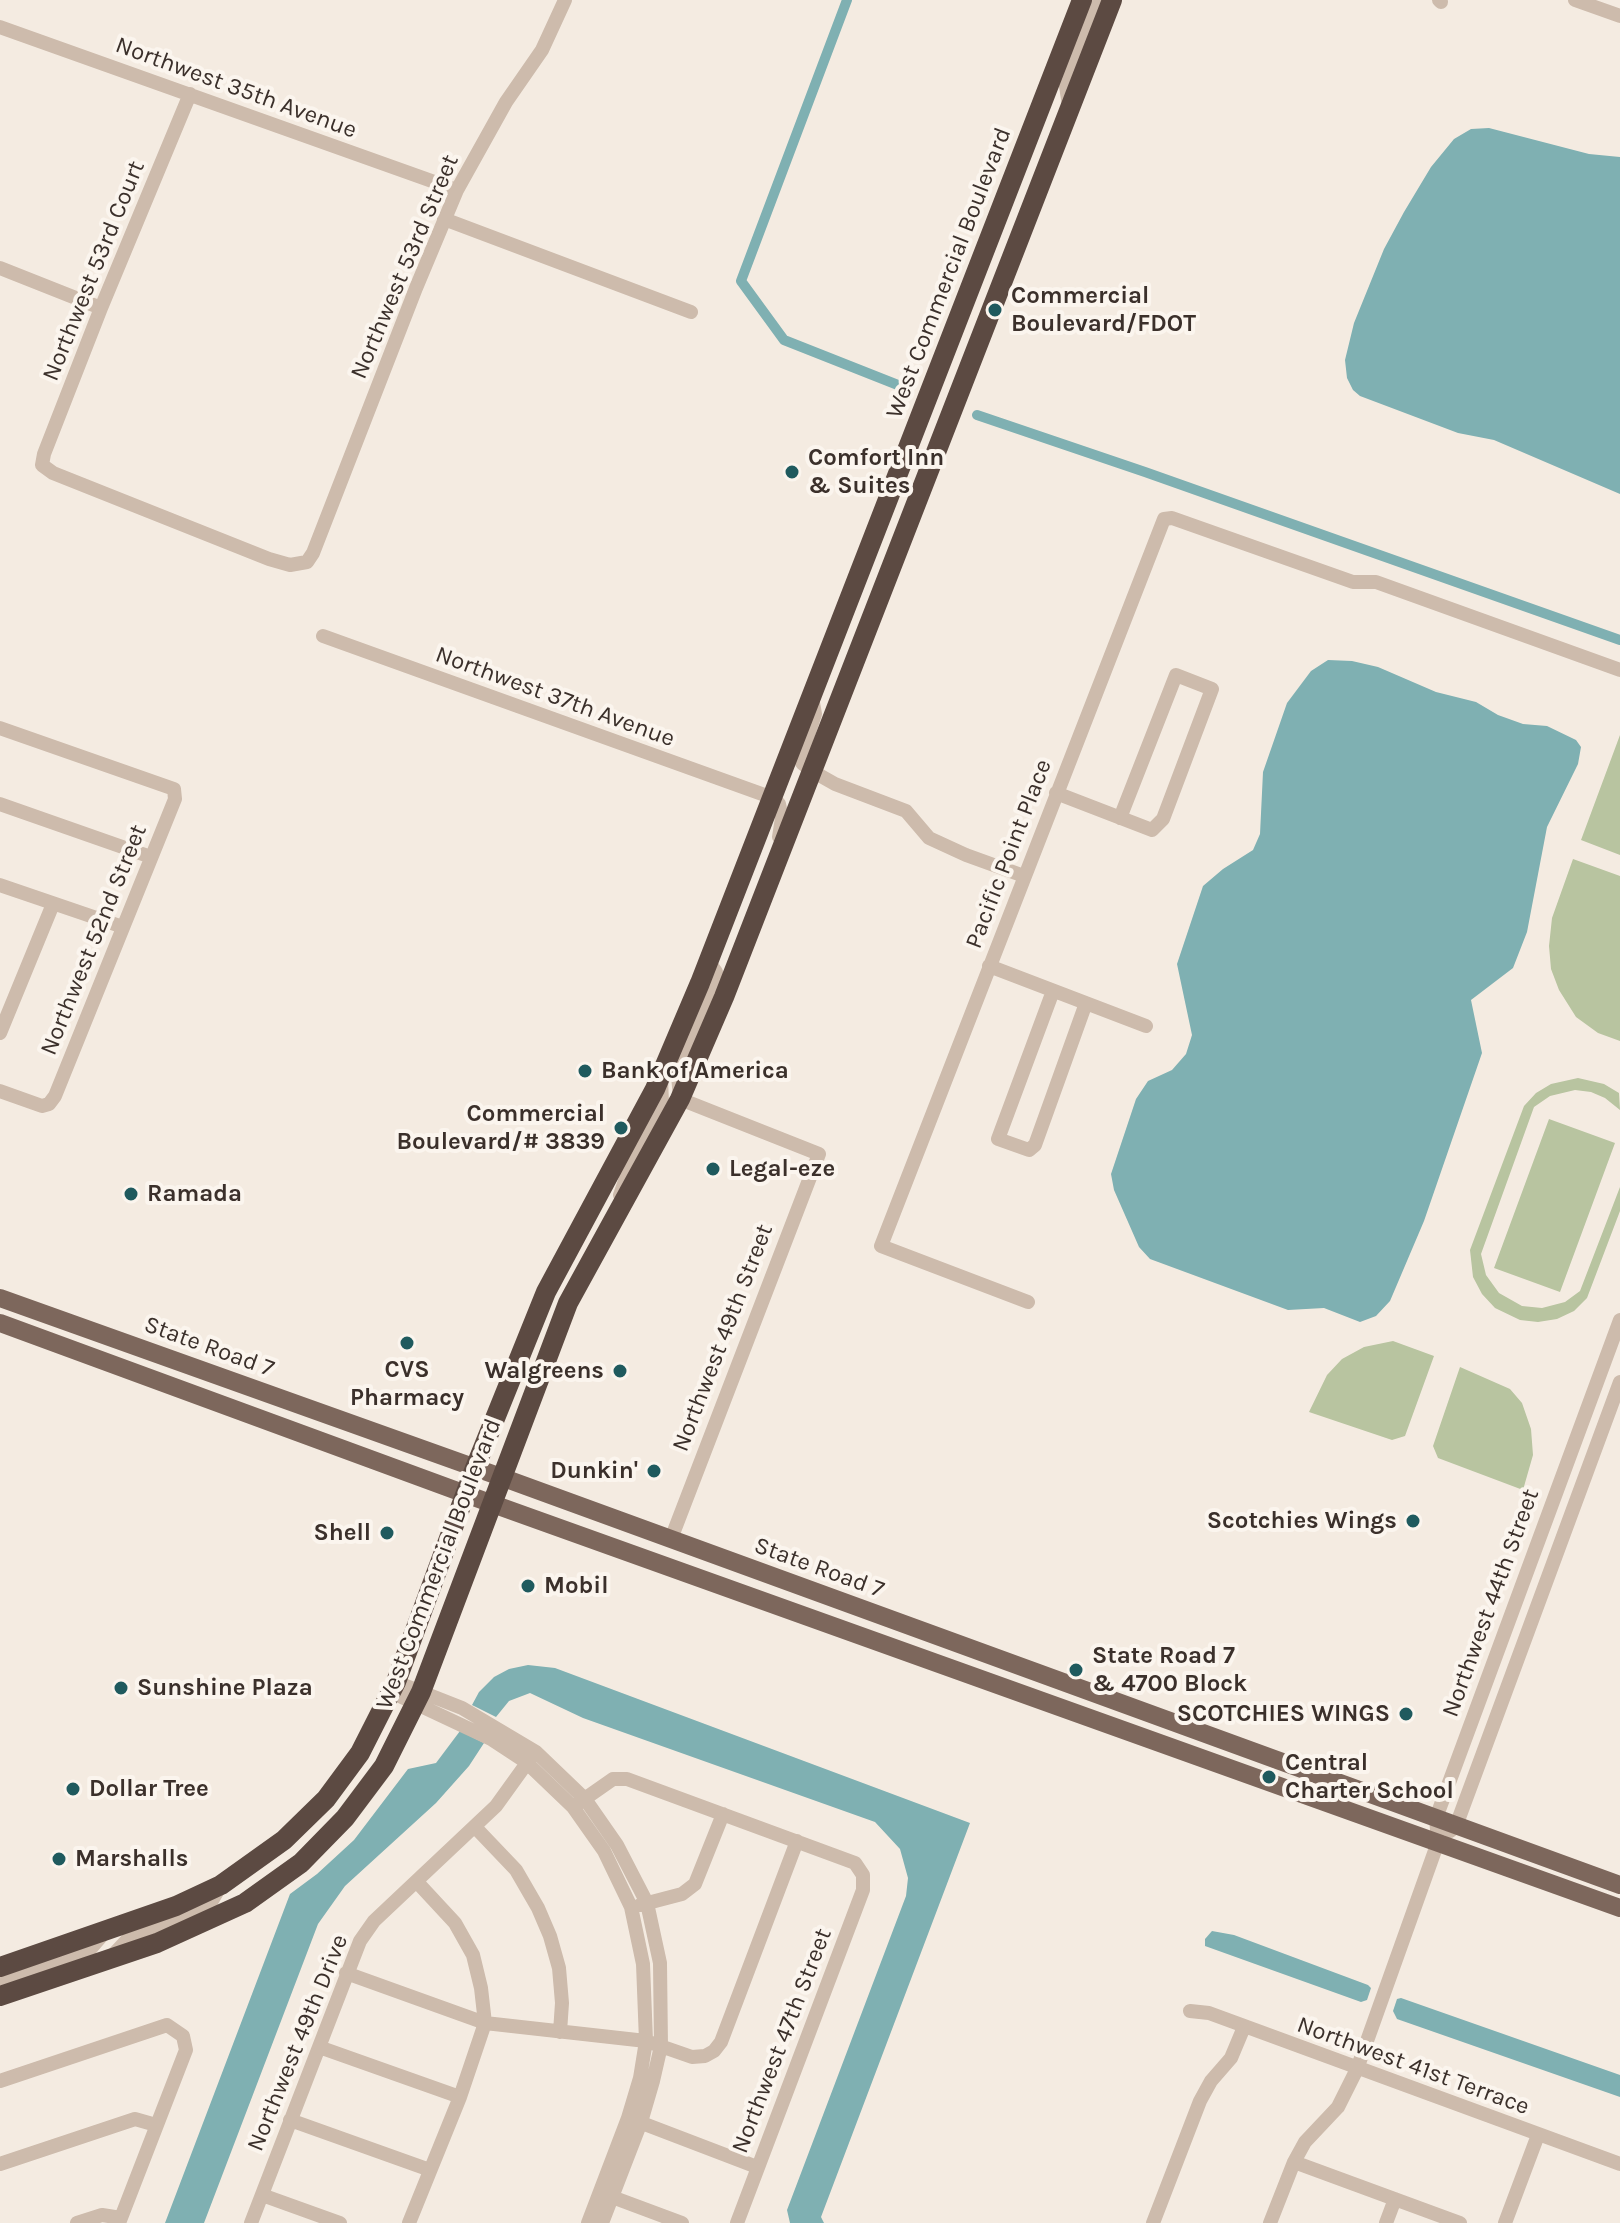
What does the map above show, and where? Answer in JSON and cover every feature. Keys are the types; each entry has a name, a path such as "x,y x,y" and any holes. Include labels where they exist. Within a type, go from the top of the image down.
{"highway":[{"name":"West Commercial Boulevard","path":"0,1967 176,1906 221,1885 284,1840 326,1799 360,1753 394,1687 475,1468 546,1292 661,1076 709,962 1082,0"},
{"name":"West Commercial Boulevard","path":"0,1996 184,1933 245,1903 301,1863 345,1818 384,1766 419,1697 568,1303 680,1099 724,997 1112,0"},
{"path":"1008,268 1009,233 1053,121 1044,98"}],"main road":[{"name":"State Road 7","path":"0,1298 1620,1885"},
{"name":"State Road 7","path":"0,1323 490,1503 1620,1908"},
{"path":"98,1360 119,1359 136,1346"}],"street":[{"name":"Northwest 53rd Street","path":"42,465 53,473 269,559 290,565 307,562 457,190 506,102 542,50 565,0"},
{"name":"West Commercial Boulevard","path":"1069,110 1066,86 1097,0"},
{"path":"1575,0 1620,16"},
{"name":"Northwest 35th Avenue","path":"0,27 457,190"},
{"name":"Northwest 53rd Court","path":"42,465 101,308 190,94"},
{"path":"444,219 691,312"},
{"path":"0,268 101,308"},
{"name":"Pacific Point Place","path":"1028,1302 881,1246 1164,519 1172,518 1353,582 1376,582 1620,670"},
{"name":"Northwest 37th Avenue","path":"323,636 773,798"},
{"path":"1056,793 1120,818 1152,830 1163,819 1212,689 1176,675 1120,818"},
{"name":"West Commercial Boulevard","path":"812,698 815,714 801,756 802,763 812,771"},
{"name":"Northwest 52nd Street","path":"0,728 174,789 175,799 55,1096 49,1104 33,1104 0,1091"},
{"path":"812,771 835,784 906,811 929,838 1024,876"},
{"name":"West Commercial Boulevard","path":"773,798 779,804 782,818 776,865"},
{"path":"0,804 151,857"},
{"path":"0,885 123,927"},
{"path":"0,1033 53,904"},
{"name":"West Commercial Boulevard","path":"680,1099 678,1075 715,984 716,972 709,962"},
{"path":"989,966 1146,1026"},
{"path":"1053,991 998,1139 1029,1150 1035,1145 1086,1003"},
{"name":"West Commercial Boulevard","path":"625,1201 620,1197 621,1189 662,1103 661,1076"},
{"name":"Northwest 49th Street","path":"671,1539 819,1154 680,1099"},
{"name":"Northwest 44th Street","path":"1438,1842 1436,1818 1620,1320"},
{"name":"Northwest 44th Street","path":"1438,1842 1456,1826 1620,1382"},
{"path":"394,1687 460,1715 531,1757 617,1845 647,1903 660,1963 653,2081 634,2120 606,2194 588,2223"},
{"name":"Northwest 49th Drive","path":"251,2223 360,1941 374,1921 496,1806 531,1757"},
{"path":"346,1973 485,2023 653,2044 692,2057 705,2056 714,2051 721,2042 797,1841 627,1779 613,1779 579,1803"},
{"path":"579,1803 631,1907 643,1964 653,2044"},
{"path":"631,1907 682,1894 695,1884 723,1814"},
{"path":"475,1827 516,1870 544,1922 559,1968 562,2003 560,2032"},
{"name":"Northwest 47th Street","path":"737,2223 863,1890 863,1875 855,1863 797,1841"},
{"path":"1270,2223 1305,2142 1338,2107 1357,2069 1438,1842"},
{"path":"409,2223 460,2097 485,2023 473,1955 455,1923 417,1882"},
{"name":"West Commercial Boulevard","path":"110,1959 127,1940 210,1904 221,1885"},
{"name":"West Commercial Boulevard","path":"0,1983 86,1954 105,1932"},
{"name":"Northwest 41st Terrace","path":"1190,2011 1209,2013 1620,2164"},
{"path":"0,2081 167,2025 183,2036 186,2050 120,2221 102,2215 77,2223"},
{"path":"1153,2223 1200,2101 1211,2081 1231,2058 1244,2027"},
{"path":"319,2047 460,2097"},
{"path":"0,2164 135,2119 156,2125"},
{"path":"290,2120 430,2170"},
{"path":"634,2120 757,2167"},
{"path":"1505,2223 1538,2135"},
{"path":"1294,2162 1460,2223"},
{"path":"602,2223 606,2194"},
{"path":"606,2194 682,2223"},
{"path":"262,2195 340,2223"},
{"path":"1386,2223 1395,2199"}],"green space":[{"path":"1620,735 1620,855 1581,840"},
{"path":"1573,859 1620,876 1620,1041 1598,1033 1576,1017 1559,990 1551,969 1549,946 1552,918"},
{"path":"1578,1078 1604,1084 1619,1093 1620,1110 1605,1098 1575,1090 1550,1096 1534,1107 1481,1254 1486,1275 1499,1293 1522,1306 1542,1308 1565,1302 1580,1291 1620,1187 1620,1211 1587,1298 1574,1311 1557,1319 1538,1322 1520,1320 1495,1308 1482,1294 1473,1277 1470,1250 1524,1106 1536,1093 1551,1084"},
{"path":"1549,1119 1615,1143 1560,1292 1494,1268"},
{"path":"1393,1341 1434,1356 1405,1436 1392,1440 1309,1412 1327,1375 1342,1359 1364,1347"},
{"path":"1460,1367 1510,1389 1522,1403 1531,1429 1533,1455 1523,1490 1438,1458 1433,1446"}],"water":[{"path":"1489,128 1589,154 1620,157 1620,494 1494,440 1458,433 1360,396 1347,378 1345,360 1354,323 1384,249 1404,212 1431,167 1454,139 1471,129"},
{"path":"1328,660 1378,667 1436,692 1476,702 1498,715 1523,724 1547,726 1576,740 1581,747 1578,764 1547,827 1527,932 1513,968 1471,1000 1482,1053 1424,1221 1390,1301 1376,1316 1360,1322 1324,1308 1288,1310 1150,1259 1139,1247 1114,1190 1111,1174 1136,1099 1148,1081 1172,1070 1186,1054 1192,1035 1177,964 1203,886 1253,850 1260,834 1263,772 1287,703 1311,671"},
{"path":"528,1665 555,1668 970,1823 821,2217 824,2223 790,2223 787,2210 906,1896 908,1878 900,1849 875,1822 583,1718 530,1693 509,1701 496,1717 472,1705 479,1692 494,1677 509,1669"},
{"path":"460,1731 484,1743 469,1766 436,1803 345,1886 318,1924 204,2223 165,2223 290,1894 354,1840 408,1769 436,1763"},
{"path":"1212,1931 1234,1935 1368,1985 1371,1988 1367,2000 1361,2002 1205,1946 1205,1939"},
{"path":"1397,1999 1620,2075 1620,2097 1397,2019 1393,2011"}],"waterway":[{"path":"847,0 741,281 784,340 908,389"},
{"path":"977,415 1620,640"}],"place":[{"name":"Commercial Boulevard/FDOT","path":"995,310"},
{"name":"Comfort Inn & Suites","path":"792,472"},
{"name":"Bank of America","path":"585,1071"},
{"name":"Commercial Boulevard/# 3839","path":"621,1128"},
{"name":"Legal-eze","path":"713,1169"},
{"name":"Ramada","path":"131,1194"},
{"name":"CVS Pharmacy","path":"407,1343"},
{"name":"Walgreens","path":"620,1371"},
{"name":"Dunkin'","path":"654,1471"},
{"name":"Scotchies Wings","path":"1413,1521"},
{"name":"Shell","path":"387,1533"},
{"name":"Mobil","path":"528,1586"},
{"name":"State Road 7 & 4700 Block","path":"1076,1670"},
{"name":"Sunshine Plaza","path":"121,1688"},
{"name":"SCOTCHIES WINGS","path":"1406,1714"},
{"name":"Central Charter School","path":"1269,1777"},
{"name":"Dollar Tree","path":"73,1789"},
{"name":"Marshalls","path":"59,1859"}]}
